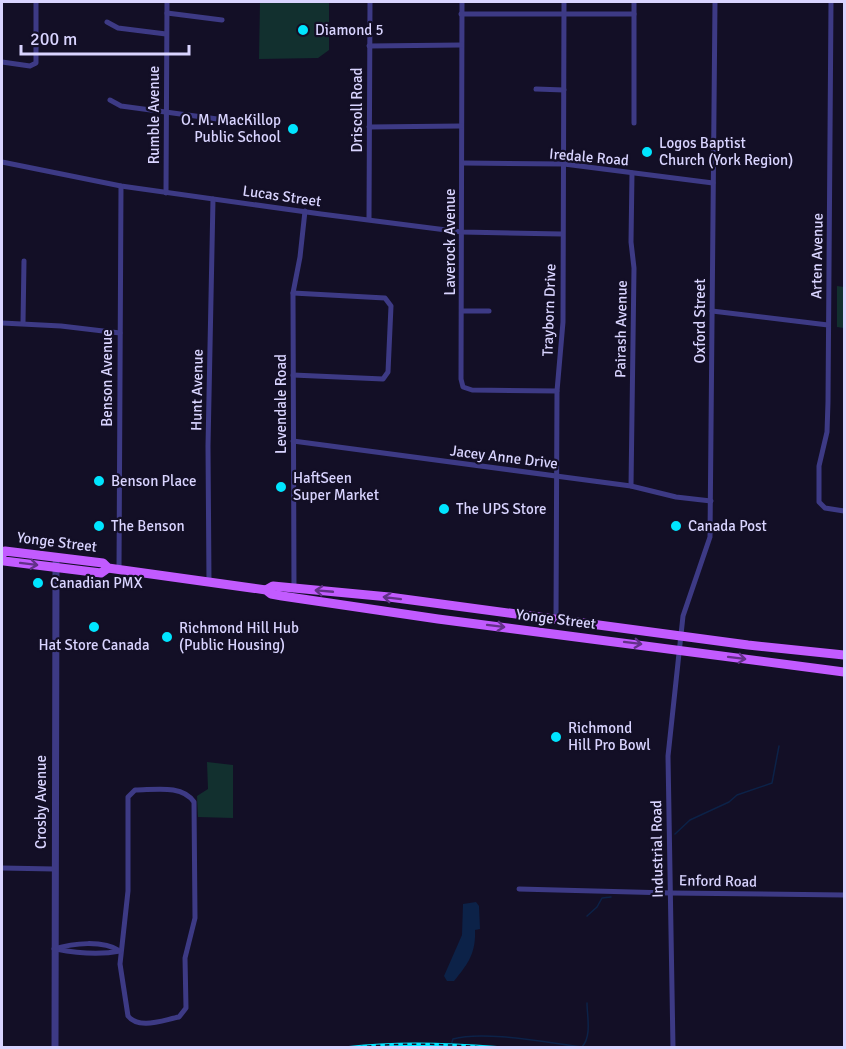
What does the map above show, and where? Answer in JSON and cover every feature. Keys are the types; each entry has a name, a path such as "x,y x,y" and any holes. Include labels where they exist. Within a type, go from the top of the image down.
{"main road":[{"name":"Yonge Street","path":"2,554 5,551 101,573 108,568 267,590 271,594 389,597 844,655"},
{"name":"Yonge Street","path":"2,558 4,561 56,562"},
{"name":"Yonge Street","path":"294,593 438,619 844,672"}],"street":[{"path":"2,62 30,66 36,63 36,2"},
{"name":"Rumble Avenue","path":"166,193 167,2"},
{"name":"Driscoll Road","path":"369,219 370,2"},
{"name":"Laverock Avenue","path":"462,2 461,379 463,387 472,390 557,391"},
{"name":"Trayborn Drive","path":"556,620 555,476 557,391 563,322 564,2"},
{"path":"634,2 634,123"},
{"name":"Oxford Street","path":"680,635 689,596 708,548 710,537 715,2"},
{"name":"Arten Avenue","path":"831,2 827,432 819,466 819,502 825,508 844,511"},
{"path":"167,13 222,20"},
{"path":"461,14 565,16 634,14"},
{"path":"107,22 118,28 166,34"},
{"path":"369,46 461,45"},
{"path":"536,89 564,90"},
{"path":"110,99 121,106 247,123"},
{"path":"369,127 461,126"},
{"name":"Lucas Street","path":"2,162 121,186 305,212 462,232 562,234"},
{"name":"Iredale Road","path":"463,163 564,164 713,183"},
{"name":"Pairash Avenue","path":"631,486 634,268 631,242 632,173"},
{"name":"Benson Avenue","path":"119,570 121,186"},
{"name":"Hunt Avenue","path":"209,581 208,446 213,199"},
{"name":"Levendale Road","path":"294,593 293,293 305,212"},
{"path":"23,323 24,261"},
{"path":"293,293 385,298 391,306 388,372 383,379 293,375"},
{"path":"462,311 489,311"},
{"path":"712,311 828,325"},
{"path":"2,323 120,333"},
{"name":"Jacey Anne Drive","path":"293,441 631,486 676,497 711,501"},
{"name":"Crosby Avenue","path":"55,1047 56,562"},
{"name":"Industrial Road","path":"672,1047 668,756 680,635"},
{"path":"135,790 180,790 190,795 194,802 195,918 185,958 186,1008 180,1017 140,1024 132,1021 128,1016 120,951 128,891 128,797 135,790"},
{"path":"2,868 54,869"},
{"name":"Enford Road","path":"519,889 844,895"},
{"path":"54,949 69,944 112,946 120,951"},
{"path":"89,945 90,952"},
{"path":"54,949 69,952 111,953 120,951"}],"green space":[{"path":"260,2 329,2 329,50 318,58 259,59"},
{"path":"837,286 844,287 844,328 837,327"},
{"path":"207,762 233,765 233,818 198,817 197,796 208,789"}],"water":[{"path":"476,902 479,906 480,929 475,930 472,952 454,981 447,981 444,976 462,935 463,904"}],"waterway":[{"path":"675,834 690,820 729,802 737,795 772,783 779,746"},
{"path":"587,916 597,907 602,898 611,897"},
{"path":"450,1048 453,1039 482,1036 517,1038 582,1047 588,1032 587,1003"}],"railway":[{"path":"349,1048 423,1044 497,1048"}],"place":[{"name":"Diamond 5","path":"303,30"},
{"name":"O. M. MacKillop Public School","path":"293,129"},
{"name":"Logos Baptist Church (York Region)","path":"647,152"},
{"name":"Benson Place","path":"99,481"},
{"name":"HaftSeen Super Market","path":"281,487"},
{"name":"The UPS Store","path":"444,509"},
{"name":"The Benson","path":"99,526"},
{"name":"Canada Post","path":"676,526"},
{"name":"Canadian PMX","path":"38,583"},
{"name":"Hat Store Canada","path":"94,627"},
{"name":"Richmond Hill Hub (Public Housing)","path":"167,637"},
{"name":"Richmond Hill Pro Bowl","path":"556,737"}]}
